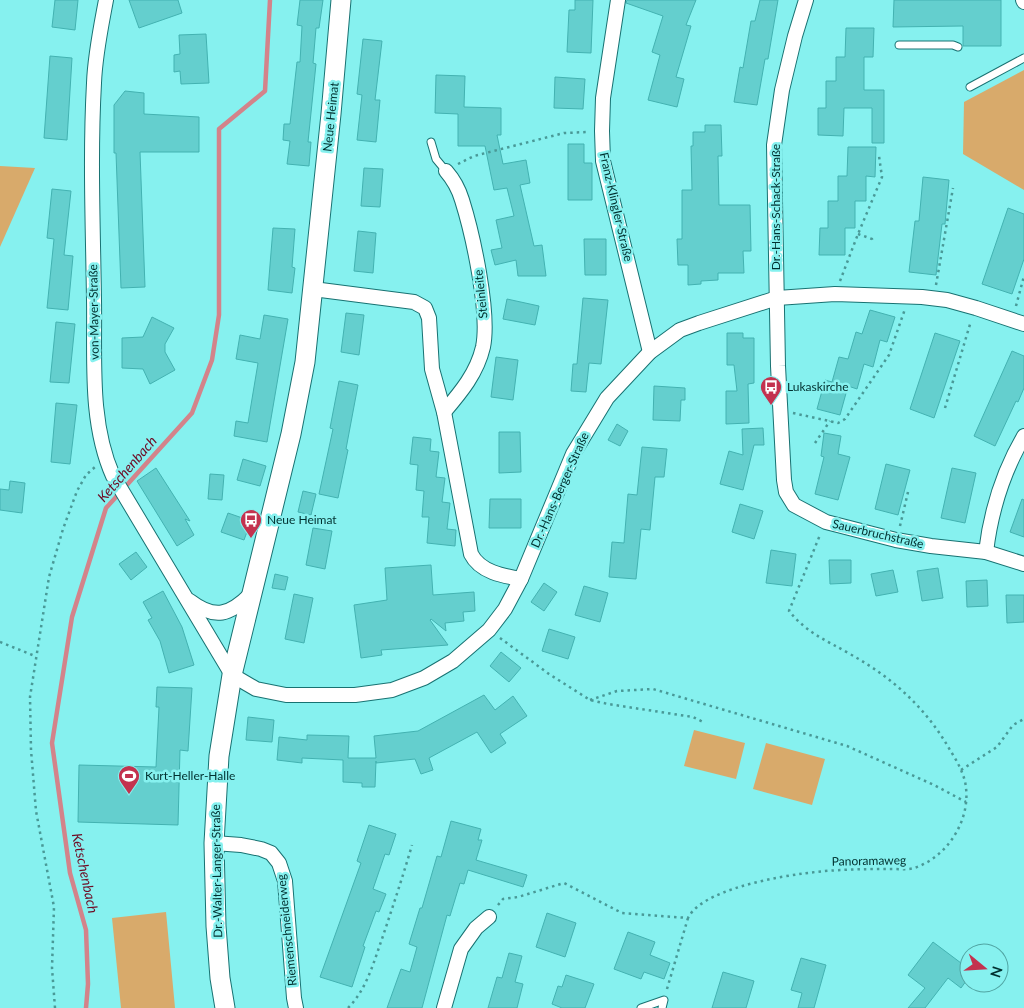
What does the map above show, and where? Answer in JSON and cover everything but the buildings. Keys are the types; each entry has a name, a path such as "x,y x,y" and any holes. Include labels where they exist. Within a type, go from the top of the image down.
{"street":[{"name":"von-Mayer-Straße","path":"106,0 94,81 92,153 96,388 100,437 105,458 113,476 232,675"},
{"name":"Neue Heimat","path":"232,675 297,405 305,362 341,0"},
{"name":"Franz-Klingler-Straße","path":"618,0 603,98 603,161 650,352"},
{"name":"Dr.-Hans-Schack-Straße","path":"776,298 774,144 782,90 806,0"},
{"name":"Steinleite","path":"444,412 466,386 476,368 483,347 484,322 479,270 462,200 452,178 446,171"},
{"path":"313,289 414,302 425,308 429,318 432,369 444,412 471,554 474,559 492,573 521,579"},
{"name":"Dr.-Hans-Berger-Straße","path":"232,675 256,689 286,696 356,695 392,690 424,678 453,661 489,630 505,609 521,579 573,454 606,398 650,352 680,330 699,322 776,298 835,294 932,298 976,308 1019,322"},
{"name":"Sauerbruchstraße","path":"776,298 786,492 794,505 826,522 896,540 986,552 1024,564"},
{"path":"986,552 996,499 1013,455 1024,436"},
{"path":"189,601 200,609 215,614 224,614 240,606 251,594"},
{"name":"Dr.-Walter-Langer-Straße","path":"225,1008 220,978 216,926 214,843 219,756 232,675"},
{"name":"Riemenschneiderweg","path":"214,843 262,849 271,854 279,863 285,881 296,1008"},
{"path":"444,1008 461,949 476,928 489,917"}],"lane":[{"path":"899,45 953,45 958,47"},
{"path":"970,87 1024,58"},
{"path":"431,142 436,159 446,171"},
{"path":"641,1008 663,1004"}],"path":[{"path":"446,171 474,156 564,133 602,131"},
{"path":"835,294 882,177 878,156"},
{"path":"932,298 940,268 953,188"},
{"path":"858,234 872,239 872,243"},
{"path":"1019,322 1019,289 1024,276"},
{"path":"798,414 838,423 845,419 888,355 910,296"},
{"path":"945,408 976,308"},
{"path":"815,443 830,421"},
{"path":"54,1008 52,968 54,907 36,810 31,750 30,697 49,577 63,529 77,491 86,475 105,458"},
{"path":"896,540 908,492"},
{"name":"Panoramaweg","path":"688,918 692,910 713,896 754,883 813,872 912,869 924,864 950,844 961,822 966,802 966,788 961,770 950,749 913,700 894,682 850,654 821,640 799,623 789,612 826,522"},
{"path":"489,630 548,674 590,700 693,717 705,723"},
{"path":"0,642 36,656"},
{"path":"590,700 617,691 652,689 846,746 926,781 966,802"},
{"path":"961,770 997,747 1013,726 1024,719"},
{"path":"348,1008 368,978 401,884 412,845"},
{"path":"489,917 503,899 564,883 622,914 688,918 663,1004"}],"shaded area":[{"path":"1024,70 1024,190 963,154 964,102"},
{"path":"0,166 35,168 0,247"},
{"path":"694,730 745,743 736,779 684,766"},
{"path":"766,743 825,759 812,805 753,789"},
{"path":"166,912 175,1008 121,1008 112,918"}],"waterway":[{"name":"Ketschenbach","path":"86,1008 88,984 86,930 70,873 52,743 72,617 106,508 192,413 212,360 219,315 219,129 265,91 270,0"}],"place":[{"name":"Lukaskirche","path":"771,406"},
{"name":"Neue Heimat","path":"251,539"},
{"name":"Kurt-Heller-Halle","path":"129,795"}]}
